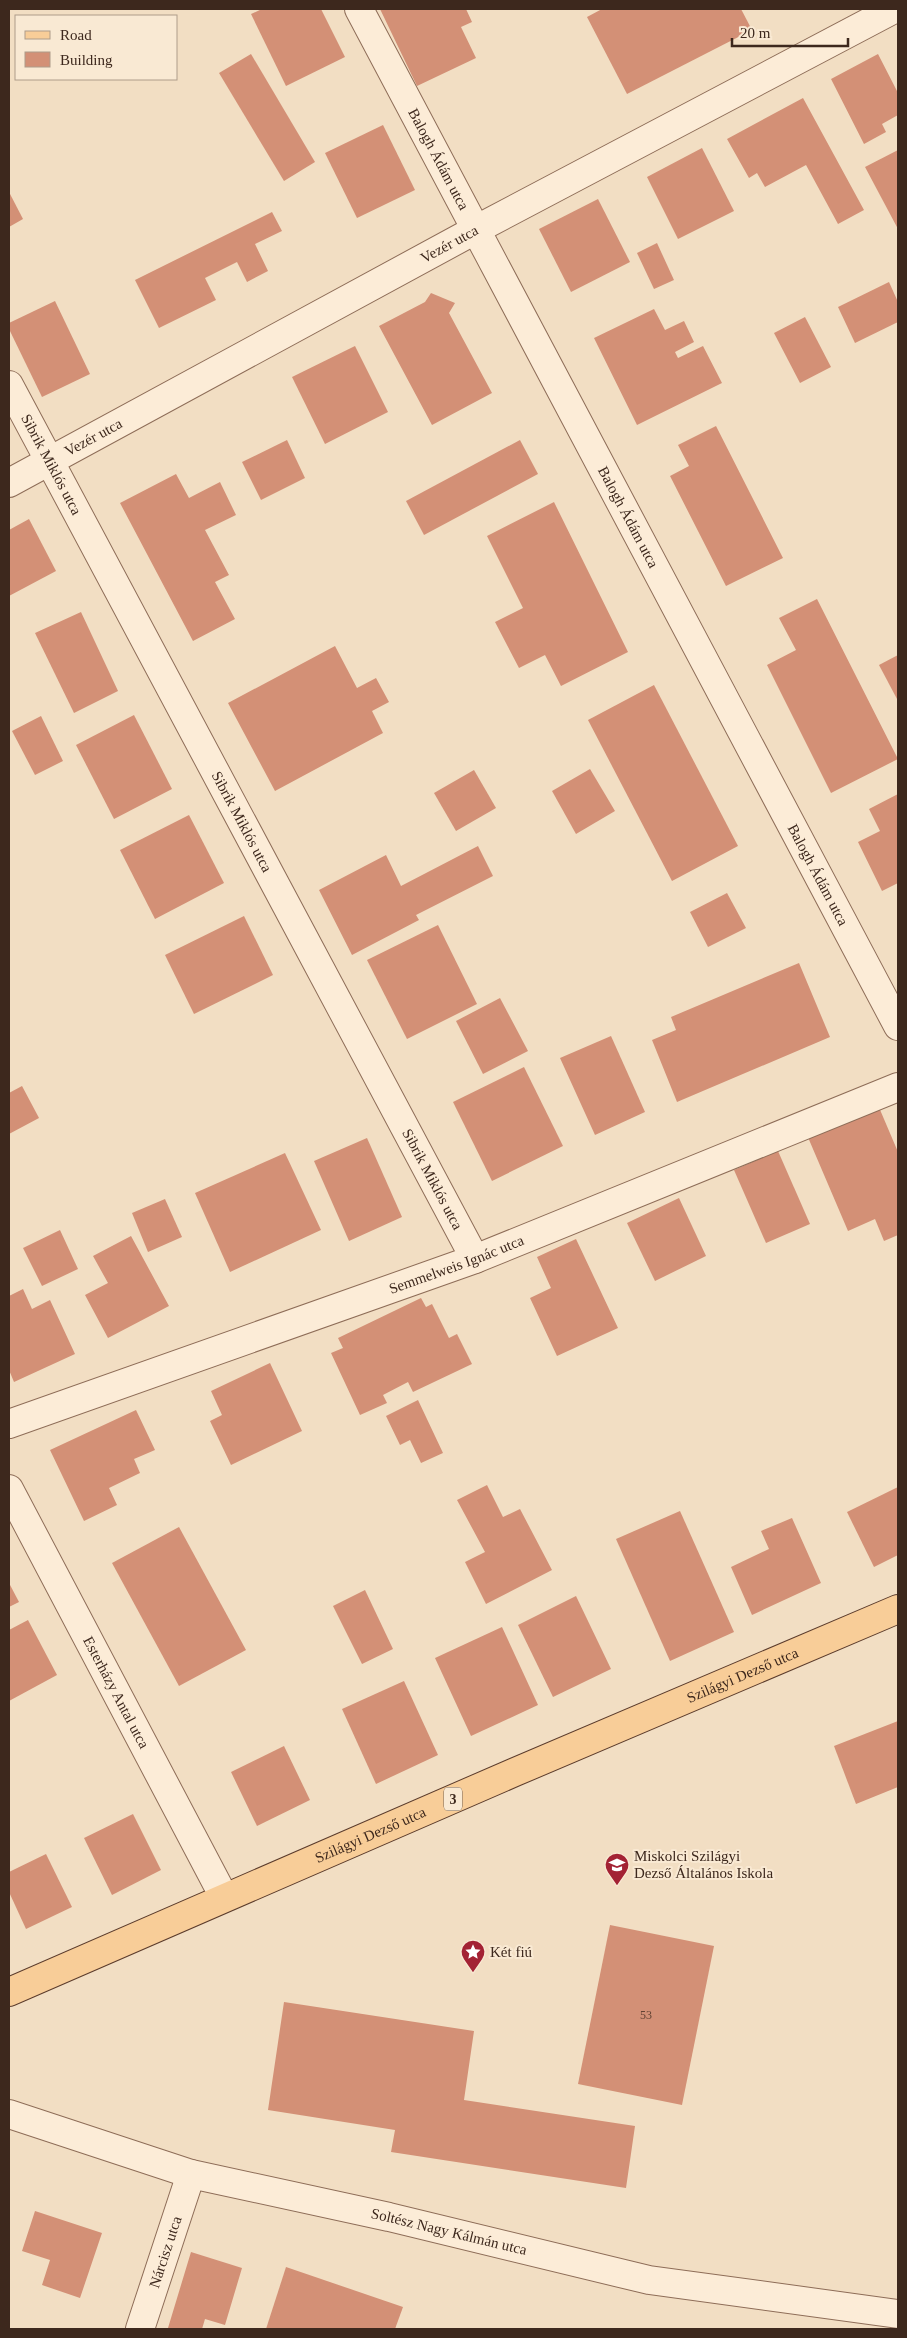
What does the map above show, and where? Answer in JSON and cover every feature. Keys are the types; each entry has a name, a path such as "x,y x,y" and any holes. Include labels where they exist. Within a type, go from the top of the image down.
{"main road":[{"name":"Szilágyi Dezső utca","path":"9,1992 224,1897 898,1610"}],"street":[{"name":"Balogh Ádám utca","path":"359,9 898,1026"},
{"name":"Vezér utca","path":"9,483 51,462 477,229 894,9"},
{"name":"Sibrik Miklós utca","path":"9,384 475,1259"},
{"name":"Semmelweis Ignác utca","path":"9,1424 475,1259 898,1087"},
{"name":"Esterházy Antal utca","path":"9,1489 224,1897"},
{"name":"Soltész Nagy Kálmán utca","path":"9,2114 191,2174 389,2217 649,2280 898,2314"},
{"name":"Nárcisz utca","path":"140,2329 191,2174"}],"building":[{"path":"262,9 321,9 345,57 286,86 251,14"},
{"path":"380,9 466,9 472,22 461,27 476,58 417,86"},
{"path":"602,9 741,9 752,30 627,94 587,17"},
{"path":"251,54 315,162 284,181 219,73"},
{"path":"878,54 898,93 898,115 882,124 886,132 864,144 831,79"},
{"path":"803,98 864,210 838,224 806,165 765,187 757,173 749,178 727,139"},
{"path":"383,125 415,190 357,218 325,153"},
{"path":"702,148 734,211 678,239 647,177"},
{"path":"898,150 898,229 865,167"},
{"path":"9,192 23,219 9,227"},
{"path":"598,199 630,262 571,292 539,229"},
{"path":"272,212 282,231 255,244 268,271 247,282 237,262 205,278 216,300 159,328 135,280"},
{"path":"657,243 674,280 654,289 637,253"},
{"path":"889,282 898,302 898,322 855,343 838,307"},
{"path":"431,293 455,303 449,313 492,393 432,425 379,326 425,302"},
{"path":"55,301 90,374 42,397 9,329 9,323"},
{"path":"654,309 665,330 684,321 694,342 675,352 678,358 703,346 722,383 637,425 594,338"},
{"path":"805,317 831,367 800,383 774,333"},
{"path":"355,346 388,412 325,444 292,377"},
{"path":"716,426 783,558 726,586 670,476 689,466 678,445"},
{"path":"287,440 305,478 261,500 242,462"},
{"path":"520,440 538,474 424,535 406,501"},
{"path":"176,474 189,498 220,482 236,515 205,530 229,575 215,582 235,619 193,641 120,503"},
{"path":"554,502 628,652 561,686 545,655 519,668 495,622 523,608 487,536"},
{"path":"29,519 56,571 9,596 9,530"},
{"path":"817,599 898,759 831,793 767,665 796,650 779,618"},
{"path":"81,612 118,691 74,713 35,633"},
{"path":"335,646 357,688 376,678 389,702 372,711 383,733 275,791 228,703"},
{"path":"898,655 898,698 897,699 879,665"},
{"path":"654,685 738,846 672,881 588,720"},
{"path":"134,715 172,789 114,819 76,745"},
{"path":"41,716 63,761 35,775 12,731"},
{"path":"590,769 615,811 576,834 552,791"},
{"path":"474,770 496,808 456,831 434,793"},
{"path":"898,794 898,883 882,891 858,842 880,831 869,809"},
{"path":"189,815 224,883 155,919 120,850"},
{"path":"478,846 493,876 416,915 419,920 352,955 319,890 386,855 401,886"},
{"path":"727,893 746,928 708,947 690,912"},
{"path":"244,916 273,975 194,1014 165,955"},
{"path":"438,925 477,1004 407,1039 367,960"},
{"path":"799,963 830,1037 677,1102 652,1040 676,1030 671,1017"},
{"path":"500,998 528,1051 483,1074 456,1021"},
{"path":"611,1036 645,1112 595,1135 560,1058"},
{"path":"524,1067 563,1146 492,1181 453,1102"},
{"path":"22,1086 39,1118 9,1134 9,1093"},
{"path":"878,1105 898,1152 898,1235 884,1241 875,1219 848,1231 807,1135"},
{"path":"367,1138 402,1217 349,1241 314,1161"},
{"path":"778,1151 810,1224 766,1243 734,1170"},
{"path":"285,1153 321,1230 230,1272 195,1193"},
{"path":"679,1198 706,1256 655,1281 627,1223"},
{"path":"165,1199 182,1237 148,1252 132,1213"},
{"path":"60,1230 78,1269 42,1286 23,1248"},
{"path":"131,1236 169,1306 108,1338 85,1295 108,1283 93,1256"},
{"path":"576,1239 618,1328 557,1356 530,1298 551,1288 537,1257"},
{"path":"23,1289 32,1309 50,1300 75,1354 14,1382 9,1370 9,1296"},
{"path":"421,1298 426,1307 432,1304 449,1338 457,1334 472,1364 413,1392 408,1382 383,1395 387,1403 360,1415 331,1353 343,1348 338,1338"},
{"path":"270,1363 302,1431 231,1465 210,1421 222,1415 211,1391"},
{"path":"418,1400 443,1453 421,1463 410,1440 400,1445 386,1416"},
{"path":"136,1410 155,1450 134,1459 140,1473 109,1488 117,1505 84,1521 50,1450"},
{"path":"487,1485 503,1517 520,1509 552,1570 486,1604 465,1562 485,1552 457,1500"},
{"path":"898,1487 898,1555 874,1567 847,1512"},
{"path":"680,1511 734,1632 670,1661 616,1539"},
{"path":"792,1518 821,1583 752,1615 731,1567 769,1549 761,1531"},
{"path":"179,1527 246,1650 179,1686 112,1563"},
{"path":"9,1583 19,1602 9,1607"},
{"path":"365,1590 393,1649 362,1664 333,1606"},
{"path":"576,1596 611,1669 553,1697 518,1625"},
{"path":"28,1620 57,1675 9,1701 9,1630"},
{"path":"502,1627 538,1705 471,1736 435,1658"},
{"path":"404,1681 438,1755 376,1784 342,1709"},
{"path":"898,1721 898,1787 856,1804 834,1746"},
{"path":"284,1746 310,1800 257,1826 231,1772"},
{"path":"133,1814 161,1870 112,1895 84,1838"},
{"path":"46,1854 72,1907 26,1929 9,1892 9,1872"},
{"path":"610,1925 714,1946 682,2105 578,2084"},
{"path":"284,2002 474,2031 464,2100 635,2126 626,2188 391,2152 395,2130 268,2110"},
{"path":"35,2211 102,2233 80,2298 42,2285 50,2260 22,2251"},
{"path":"191,2252 242,2268 225,2325 205,2319 202,2329 168,2328"},
{"path":"286,2267 403,2307 395,2329 266,2329"}],"place":[{"name":"Miskolci Szilágyi Dezső Általános Iskola","path":"617,1886"},
{"name":"Két fiú","path":"473,1973"}]}
